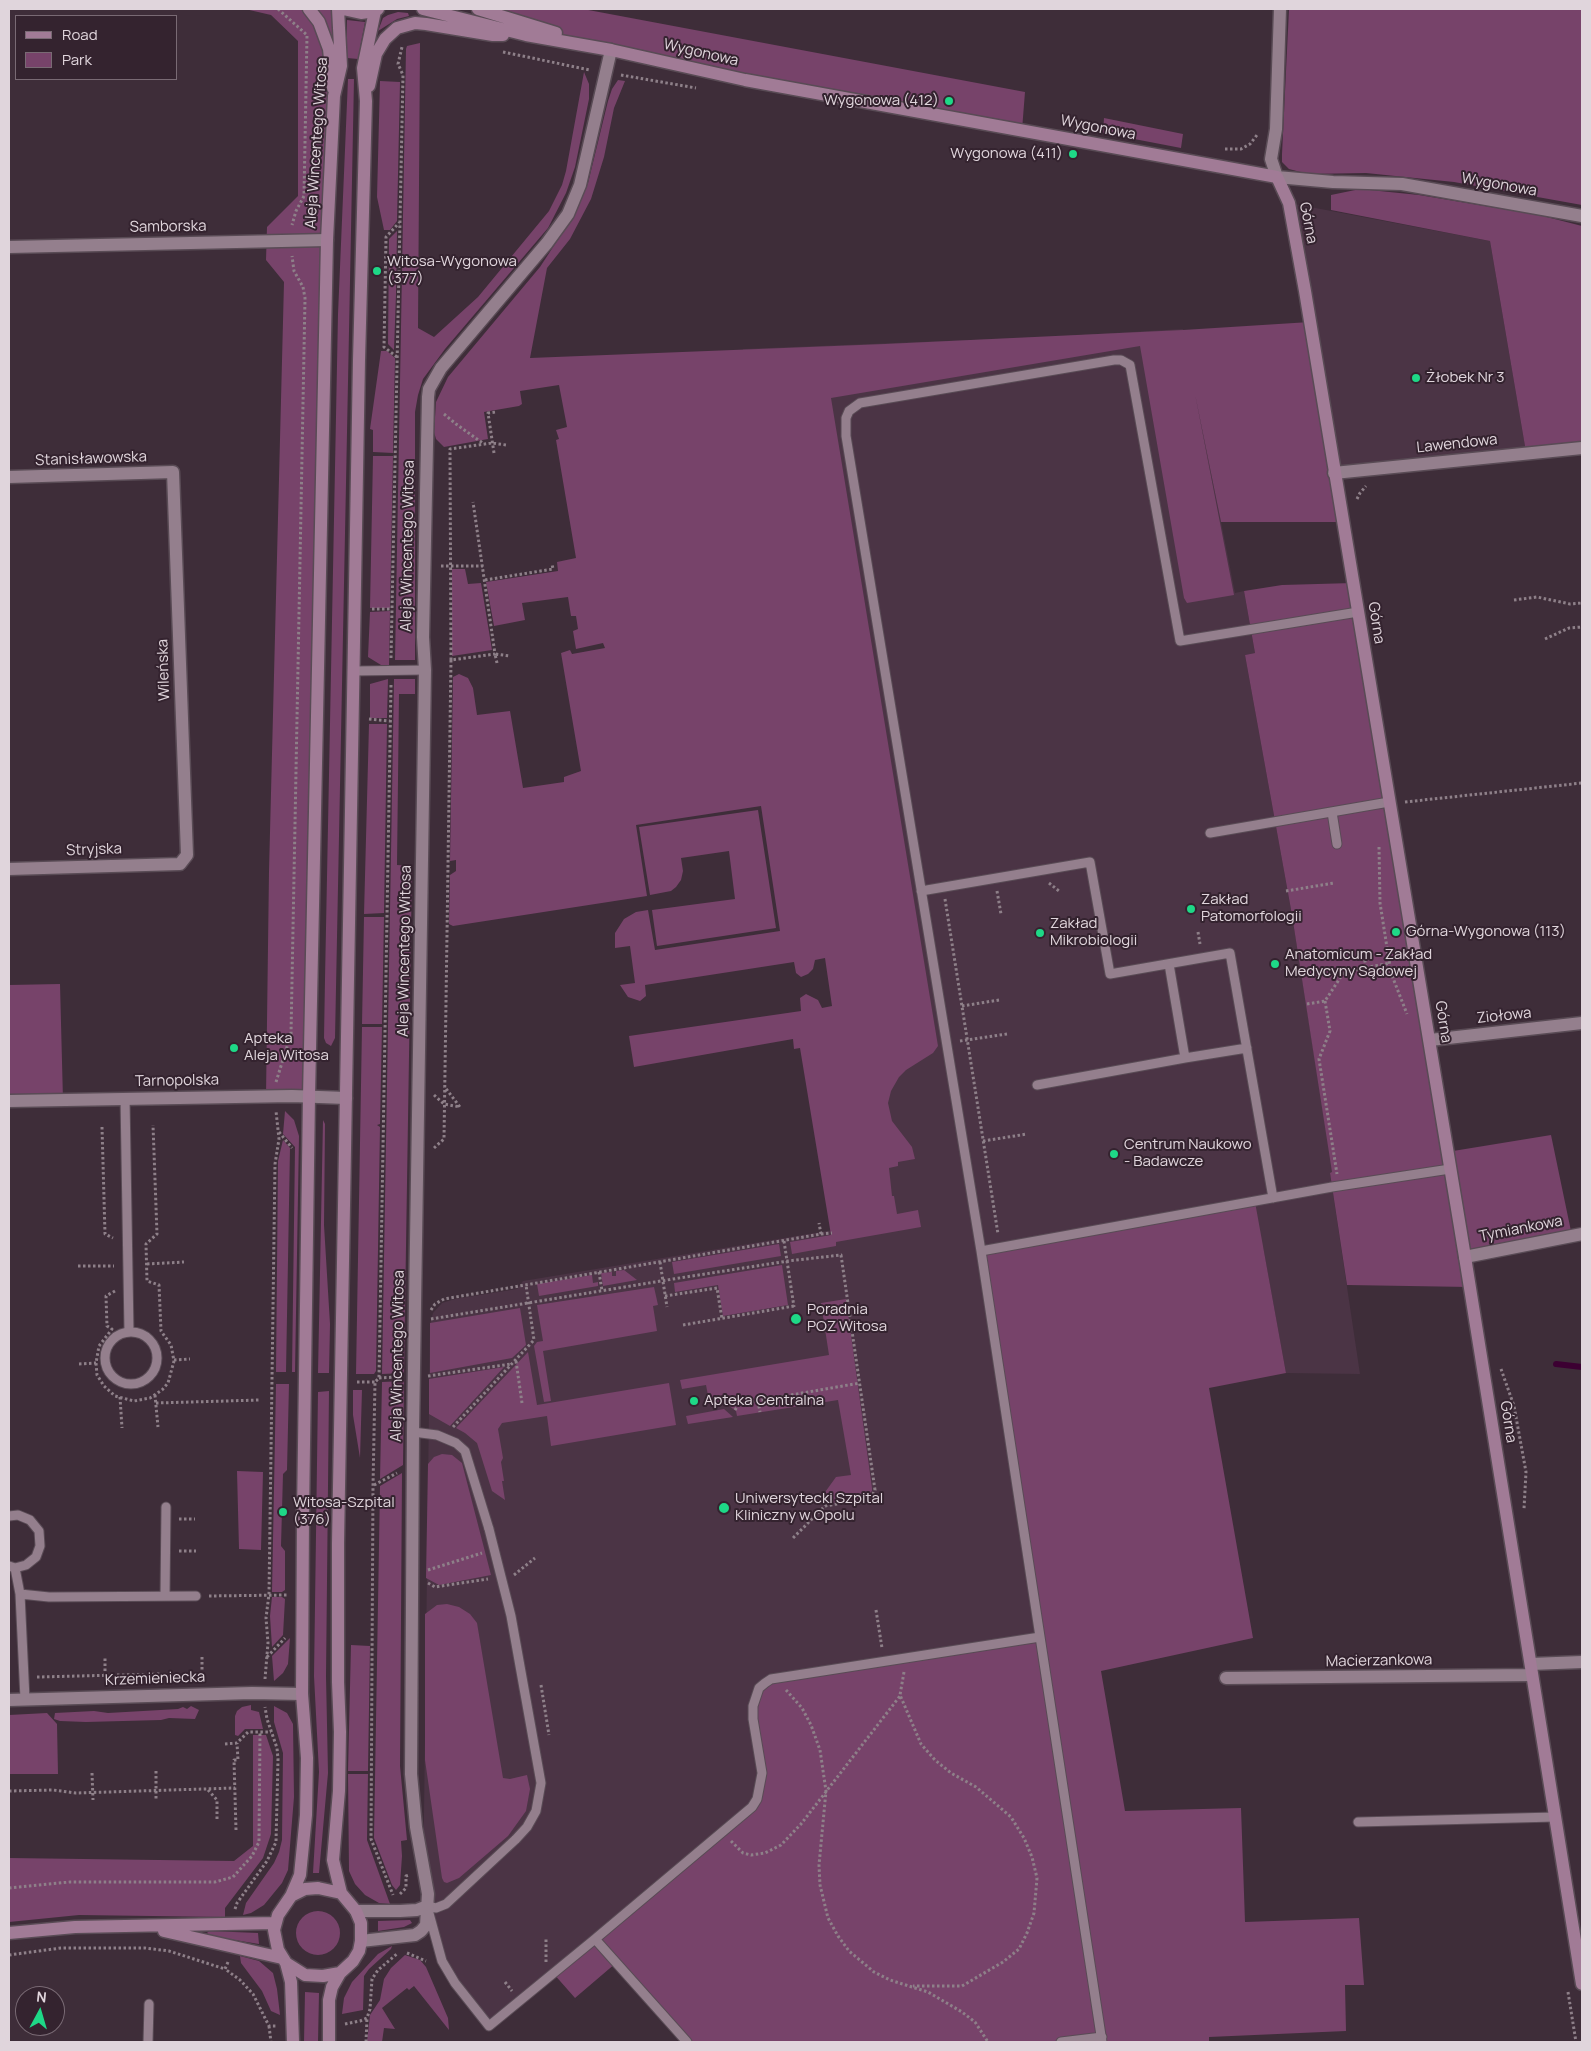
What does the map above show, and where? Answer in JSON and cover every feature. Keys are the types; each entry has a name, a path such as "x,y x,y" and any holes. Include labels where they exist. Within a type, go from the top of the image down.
{"street":[{"path":"308,9 319,22 329,49 334,96"},
{"name":"Aleja Wincentego Witosa","path":"292,1896 300,1875 306,1815 307,1758 302,1694 302,1514 309,1096 327,240 334,96 340,66 338,9"},
{"path":"329,2042 329,2000 332,1987 340,1973 353,1961 361,1941 361,1923 356,1911 341,1893 333,1860 339,1792 338,1543 366,101 363,68 377,10 361,13 343,9"},
{"name":"Wygonowa","path":"423,9 526,34 612,50 745,80 1277,177 1333,182 1402,184 1582,216"},
{"name":"Wygonowa","path":"478,9 612,50"},
{"name":"Górna","path":"1280,9 1276,128 1271,159 1289,203 1430,1040 1582,1984"},
{"path":"366,101 376,54 385,39 397,28 415,23 493,36 526,34"},
{"name":"Aleja Wincentego Witosa","path":"361,1941 415,1935 422,1931 426,1925 428,1894 416,1827 410,1774 413,1432 425,670 423,638 426,419 429,389 441,368 547,243 568,214 580,185 612,50"},
{"name":"Samborska","path":"9,247 327,240"},
{"name":"Lawendowa","path":"1334,473 1582,448"},
{"name":"Stanisławowska","path":"9,477 173,472"},
{"name":"Wileńska","path":"173,472 187,855 180,864"},
{"name":"Stryjska","path":"9,869 180,864"},
{"name":"Ziołowa","path":"1430,1040 1582,1023"},
{"name":"Tarnopolska","path":"9,1102 125,1098 309,1096 346,1098"},
{"name":"Tymiankowa","path":"1465,1257 1582,1234"},
{"name":"Macierzankowa","path":"1226,1678 1532,1669 1582,1662"},
{"name":"Krzemieniecka","path":"9,1700 252,1693 302,1694"},
{"path":"293,2042 292,1982 275,1941 275,1923 284,1904 292,1896 305,1889 318,1888 341,1893"},
{"path":"356,1911 400,1912 417,1910 427,1906"},
{"path":"9,1934 75,1926 275,1923"},
{"path":"142,1926 284,1961 305,1975 323,1976 340,1973"}],"lane":[{"path":"1061,2042 1102,2040 981,1251 846,436 846,418 849,411 860,403 1121,360 1130,365 1180,641 1358,612"},
{"path":"354,671 425,670"},
{"path":"1210,833 1390,802"},
{"path":"1332,812 1337,844"},
{"path":"921,891 1090,862 1110,974 1230,953 1273,1198"},
{"path":"1169,964 1185,1058"},
{"path":"1037,1085 1247,1048"},
{"path":"125,1098 129,1332"},
{"path":"981,1251 1339,1186 1450,1169"},
{"path":"124,1332 129,1332 140,1333 146,1336 156,1348 157,1362 152,1373 147,1378 142,1382 132,1384 117,1380 109,1374 105,1365 105,1349 109,1343 114,1337 124,1332"},
{"path":"413,1432 436,1435 456,1443 466,1451 512,1616 541,1783 536,1812 527,1827 516,1839 446,1904 436,1908 427,1906 442,1961 455,1983 490,2026 752,1807 760,1791 762,1773 753,1719 753,1706 760,1688 765,1682 777,1678 1040,1637"},
{"path":"165,1596 166,1507"},
{"path":"9,1516 24,1516 39,1531 40,1546 36,1557 26,1565 12,1567 20,1594 24,1700"},
{"path":"20,1594 49,1597 196,1596"},
{"path":"1358,1822 1555,1817"},
{"path":"595,1939 687,2042"},
{"path":"148,2042 149,2004"}],"path":[{"path":"278,9 306,35 304,196 295,213 291,231"},
{"path":"283,13 284,9"},
{"path":"406,42 400,50 398,64 403,75 379,1378 375,1382 373,1486 371,1839 393,1896 398,1896 406,1888 406,1876 410,1875"},
{"path":"1224,149 1241,150 1250,144 1259,131"},
{"path":"397,357 384,346 386,237 400,222"},
{"path":"276,1086 278,1072 289,1044 291,1032 305,308 304,292 294,271 291,250"},
{"path":"428,397 456,424 484,444"},
{"path":"494,453 488,413 496,412"},
{"path":"444,1139 451,660 450,449 492,442 506,445"},
{"path":"473,502 496,663"},
{"path":"485,580 553,568 552,564"},
{"path":"425,566 483,566"},
{"path":"1514,600 1537,597 1570,604 1582,603"},
{"path":"372,609 392,609"},
{"path":"1545,639 1569,628 1582,627"},
{"path":"451,660 495,654 510,656"},
{"path":"369,720 390,721"},
{"path":"1390,802 1406,802 1582,783"},
{"path":"1379,843 1380,903 1391,972 1408,1018"},
{"path":"1045,881 1059,891"},
{"path":"1286,891 1334,883"},
{"path":"988,892 997,890 1001,914"},
{"path":"954,898 945,899 1000,1247"},
{"path":"1364,955 1366,968"},
{"path":"1339,1186 1320,1059 1330,1032 1325,1001 1344,972 1390,963"},
{"path":"962,1006 999,1000"},
{"path":"1306,1004 1325,1001"},
{"path":"967,1040 1007,1034"},
{"path":"432,1091 444,1104 460,1107 444,1085"},
{"path":"265,1684 268,1643 266,1612 269,1594 275,1164 279,1139 276,1106"},
{"path":"118,1289 106,1296 107,1326 112,1329 98,1346 97,1375 104,1386 120,1397 139,1400 155,1395 168,1383 174,1360 171,1345 161,1331 159,1285 147,1281 146,1244 157,1234 153,1125"},
{"path":"102,1127 104,1234 116,1240"},
{"path":"983,1141 1027,1134"},
{"path":"820,1223 822,1234"},
{"path":"793,1538 825,1506 867,1499 875,1490 841,1256 788,1261 663,1280 428,1320 435,1304 444,1299 832,1233"},
{"path":"684,1325 794,1307 784,1241"},
{"path":"147,1264 184,1262"},
{"path":"660,1262 667,1307"},
{"path":"78,1266 118,1266 118,1274"},
{"path":"599,1272 602,1291"},
{"path":"451,1429 534,1340 526,1285"},
{"path":"666,1296 717,1288 722,1319"},
{"path":"174,1360 190,1359"},
{"path":"516,1360 522,1403"},
{"path":"79,1364 96,1363"},
{"path":"427,1376 512,1363"},
{"path":"379,1378 403,1377"},
{"path":"734,1410 738,1404 860,1383"},
{"path":"155,1395 158,1427"},
{"path":"120,1397 122,1428"},
{"path":"156,1402 260,1400"},
{"path":"758,1401 760,1412"},
{"path":"373,1486 401,1470"},
{"path":"424,1572 487,1552"},
{"path":"423,1579 435,1587 490,1578"},
{"path":"196,1596 288,1595"},
{"path":"876,1610 884,1661"},
{"path":"202,1657 202,1683"},
{"path":"105,1658 105,1676"},
{"path":"724,1830 733,1845 743,1854 765,1853 781,1845 801,1824 900,1695 907,1658"},
{"path":"777,1678 802,1708 812,1725 820,1750 826,1791 819,1864 820,1885 828,1918 838,1936 861,1963 890,1980 928,1992 962,2012 975,2022 988,2042"},
{"path":"900,1695 921,1744 935,1760 951,1773 976,1787 1011,1817 1024,1838 1032,1857 1037,1878 1034,1913 1027,1933 1019,1948 1003,1962 962,1986 913,1986"},
{"path":"225,1744 237,1743 248,1732 271,1732"},
{"path":"9,1888 70,1882 215,1882 233,1877 252,1856 259,1842 260,1732"},
{"path":"236,1830 234,1760 238,1760 237,1743"},
{"path":"156,1771 156,1798"},
{"path":"92,1773 93,1800"},
{"path":"9,1791 53,1790 93,1793 235,1788"},
{"path":"208,1789 217,1800 217,1820"},
{"path":"546,1937 546,1970"},
{"path":"9,1954 61,1948 129,1947 169,1951 225,1969"},
{"path":"399,1950 423,1958 427,1962"},
{"path":"366,2018 366,2042"},
{"path":"269,2026 271,2042"}],"shaded area":[{"name":"Żłobek Nr 3","path":"1289,203 1490,241 1526,452 1334,473"},
{"path":"1183,329 1235,593 1244,591 1255,653 1245,655 1292,915 1333,1173 1330,1173 1360,1374 1286,1373 1263,1247 1040,1637 761,1760 757,1799 489,2026 442,1961 423,1895 430,1324 433,1313 442,1303 455,1299 517,1289 523,1281 833,1230 852,1036 743,349 1046,337"}],"green space":[{"path":"245,9 338,9 309,1096 266,1096 269,871 284,282 266,260 267,227 298,196 298,41 271,15"},
{"path":"478,9 583,9 1025,92 1022,130 611,50"},
{"path":"1289,9 1582,9 1582,205 1454,182 1366,173 1308,174 1289,169 1282,162 1282,154"},
{"path":"398,12 408,13 409,16 397,19 378,31 383,18"},
{"path":"347,20 365,22 358,59 347,58"},
{"path":"420,43 418,328 434,337 478,297 549,211 562,185 566,171 584,72 589,84 589,99 575,167 566,193 548,228 445,349 423,379 415,412 415,660 395,660 406,49 407,46"},
{"path":"348,79 354,79 335,1038 331,1046 326,1043 324,1038 325,979 338,314"},
{"path":"618,80 625,81 614,108 604,157 591,199 570,239 547,268 530,358 885,344 1310,322 1343,522 1221,522 1195,394 1234,595 1187,603 1184,598 1140,346 831,398 938,1046 933,1053 906,1070 899,1077 891,1091 888,1103 892,1121 912,1147 915,1159 898,1162 898,1166 889,1168 892,1196 894,1196 897,1214 918,1210 921,1227 836,1242 836,1246 792,1254 790,1242 831,1235 800,1048 794,1049 793,1039 634,1067 629,1036 801,1011 800,998 806,994 818,1000 822,1008 832,1006 825,958 815,960 813,969 801,977 796,973 794,962 645,985 646,996 640,1001 628,997 620,985 635,983 630,946 615,948 615,933 624,919 636,912 648,910 655,950 780,931 761,806 636,825 647,896 453,926 449,924 450,875 456,871 456,860 450,861 453,677 459,674 468,678 473,688 477,715 510,711 523,788 564,782 564,777 581,771 561,653 570,650 572,654 605,648 603,643 576,649 573,631 578,629 576,616 571,616 568,597 522,603 525,620 494,626 486,582 558,571 557,562 576,558 556,440 559,439 556,430 567,427 559,385 520,391 522,404 519,406 484,412 488,439 444,447 436,439 434,432 436,402 448,377 540,267 574,215 588,183 608,101 612,89"},
{"path":"380,81 400,82 397,221 390,230 384,230 377,197"},
{"path":"1104,118 1183,134 1181,148 1103,133"},
{"path":"1360,189 1419,195 1539,215 1582,226 1582,448 1526,452 1490,241 1331,210 1331,195"},
{"path":"397,231 394,350 388,344 389,239"},
{"path":"381,351 387,351 395,358 393,453 373,452 373,430 370,429"},
{"path":"373,456 393,456 390,608 370,608"},
{"path":"452,569 465,569 468,584 481,583 492,650 452,656"},
{"path":"1353,583 1447,1152 1551,1135 1572,1236 1466,1257 1470,1287 1347,1285 1330,1173 1332,1172 1292,915 1245,655 1255,653 1244,591 1282,585"},
{"path":"390,611 389,665 381,665 368,657 370,612"},
{"path":"388,679 387,718 370,718 370,684"},
{"path":"394,679 415,679 415,694 399,694 397,865 412,866 404,1373 382,1374"},
{"path":"369,724 387,724 384,913 364,914"},
{"path":"758,810 776,928 657,946 652,910 735,899 729,851 681,858 683,871 681,880 676,887 671,891 650,895 639,827"},
{"path":"364,917 384,917 382,1024 362,1024"},
{"path":"60,984 63,1100 9,1101 9,985"},
{"path":"362,1027 382,1027 380,1124 377,1125 380,1127 376,1371 374,1374 356,1374"},
{"path":"285,1111 294,1120 299,1136 295,1372 292,1372 295,1147 283,1134"},
{"path":"323,1120 325,1124 324,1225 330,1324 329,1373 318,1373"},
{"path":"283,1140 290,1148 286,1372 276,1372 278,1161"},
{"path":"1255,1202 1286,1373 1209,1388 1253,1638 1101,1671 1125,1811 1241,1808 1245,1922 1359,1918 1364,1985 1345,1985 1346,2031 1209,2037 1209,2042 687,2042 616,1963 575,1998 553,1973 752,1807 760,1791 753,1719 765,1683 1040,1637 981,1251"},
{"path":"779,1244 781,1256 674,1274 672,1262"},
{"path":"782,1265 788,1305 723,1316 718,1285 675,1292 674,1283"},
{"path":"624,1270 637,1280 603,1286 601,1273 612,1272 612,1276 616,1276 616,1271"},
{"path":"592,1275 593,1283 598,1282 598,1286 539,1296 537,1284"},
{"path":"654,1287 658,1305 653,1306 657,1331 543,1351 551,1401 544,1402 534,1346 537,1342 543,1341 537,1305"},
{"path":"846,1299 872,1491 865,1498 824,1504 823,1495 836,1477 851,1475 838,1400 737,1416 736,1411 725,1403 710,1406 706,1385 682,1389 680,1380 829,1355 821,1303"},
{"path":"520,1308 526,1345 512,1358 430,1373 430,1323"},
{"path":"528,1352 537,1405 669,1383 676,1425 551,1446 547,1416 502,1423 498,1429 503,1458 501,1462 505,1500 492,1491 477,1443 456,1428"},
{"path":"504,1367 450,1426 429,1414 429,1379"},
{"path":"404,1381 403,1465 380,1479 382,1382"},
{"path":"276,1384 289,1384 287,1470 283,1474 281,1546 285,1551 285,1590 282,1592 272,1592"},
{"path":"353,1390 362,1390 360,1458 353,1415"},
{"path":"329,1391 326,1676 328,1773 319,1873 313,1873 319,1772 314,1676 318,1392"},
{"path":"724,1409 733,1417 688,1424 686,1416"},
{"path":"442,1454 452,1455 462,1463 491,1575 439,1585 426,1578 428,1464 434,1457"},
{"path":"237,1471 263,1472 261,1550 239,1549"},
{"path":"402,1473 400,1766 407,1840 401,1841 400,1885 396,1890 392,1885 374,1838 380,1486"},
{"path":"272,1597 282,1597 285,1599 283,1635 272,1647 270,1616"},
{"path":"447,1604 459,1607 470,1614 477,1623 503,1778 510,1779 527,1775 530,1789 526,1811 508,1836 459,1878 447,1883 442,1878 425,1760 425,1614 437,1605"},
{"path":"290,1638 288,1664 283,1673 274,1681 272,1656"},
{"path":"351,1645 370,1646 368,1771 348,1771"},
{"path":"251,1705 251,1710 259,1712 263,1729 245,1729 238,1736 235,1735 235,1716 237,1711 242,1707"},
{"path":"191,1706 199,1710 195,1719 169,1718 161,1720 86,1722 54,1719 55,1713 94,1711 108,1713 178,1709 183,1707 187,1709"},
{"path":"274,1706 287,1713 293,1724 294,1797 288,1870 282,1883 264,1905 251,1913 243,1915 246,1903 274,1863 282,1840 283,1753 274,1722"},
{"path":"47,1713 57,1724 58,1774 9,1774 9,1715"},
{"path":"253,1735 266,1735 273,1756 271,1834 263,1858 225,1908 225,1917 79,1915 9,1922 9,1858 234,1861 253,1846"},
{"path":"348,1774 368,1774 367,1840 390,1904 379,1903 365,1895 355,1884 349,1871"},
{"path":"322,1911 334,1917 339,1924 339,1942 334,1949 327,1954 314,1955 306,1952 299,1945 296,1929 299,1921 306,1914"},
{"path":"410,1920 412,1923 404,1927 378,1931 378,1921"},
{"path":"209,1931 258,1933 259,1944 210,1936 207,1933"},
{"path":"392,1946 364,1976 363,2010 342,2014 344,1998 352,1982 378,1954"},
{"path":"405,1955 420,1960 426,1967 448,2018 449,2030 414,1986 409,1990 407,1988 382,2008 395,2029 384,2028 382,2042 367,2042 370,2015 380,2000 384,1979 391,1968"},
{"path":"240,1956 259,1961 273,1973 280,2015 271,2011 262,1991 241,1963"},
{"path":"305,1992 319,1993 318,2042 304,2042"}],"waterway":[{"path":"1556,1364 1582,1367"}],"place":[{"name":"Wygonowa (412)","path":"949,101"},
{"name":"Wygonowa (411)","path":"1073,154"},
{"name":"Witosa-Wygonowa (377)","path":"377,271"},
{"name":"Żłobek Nr 3","path":"1416,378"},
{"name":"Zakład Patomorfologii","path":"1191,909"},
{"name":"Górna-Wygonowa (113)","path":"1396,932"},
{"name":"Zakład Mikrobiologii","path":"1040,933"},
{"name":"Anatomicum - Zakład Medycyny Sądowej","path":"1275,964"},
{"name":"Apteka Aleja Witosa","path":"234,1048"},
{"name":"Centrum Naukowo - Badawcze","path":"1114,1154"},
{"name":"Poradnia POZ Witosa","path":"796,1319"},
{"name":"Apteka Centralna","path":"694,1401"},
{"name":"Uniwersytecki Szpital Kliniczny w Opolu","path":"724,1508"},
{"name":"Witosa-Szpital (376)","path":"283,1512"}]}
